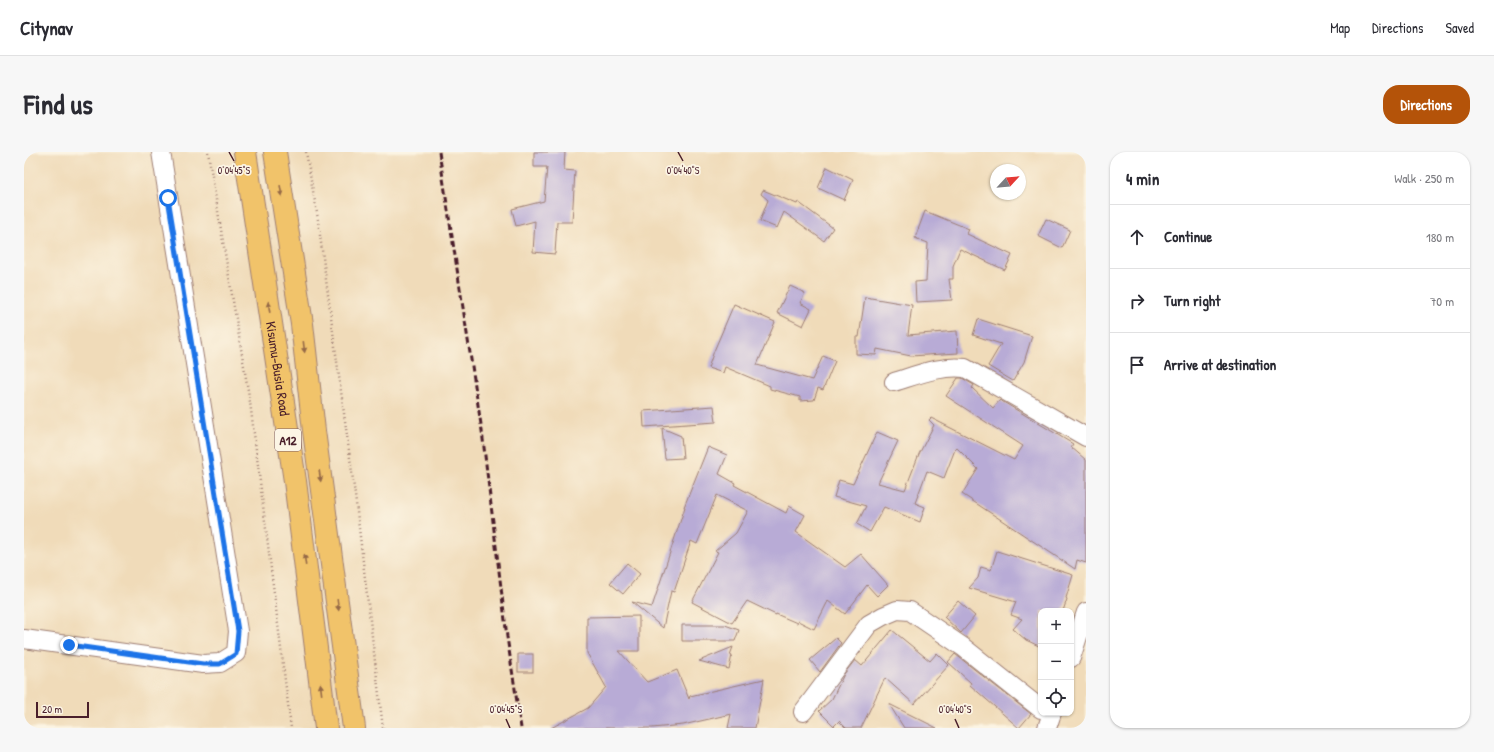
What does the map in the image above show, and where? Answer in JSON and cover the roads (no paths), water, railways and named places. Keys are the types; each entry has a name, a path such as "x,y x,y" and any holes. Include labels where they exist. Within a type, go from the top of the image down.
{"highway":[{"name":"Kisumu-Busia Road","path":"245,152 295,481 326,728"},
{"name":"Kisumu-Busia Road","path":"275,152 302,324 314,431 354,728"}],"street":[{"path":"24,639 203,664 220,664 236,654 238,631 161,152"},
{"path":"894,382 937,369 953,366 965,368 1086,437"},
{"path":"803,712 869,624 898,610 910,611 963,647 1038,708"},
{"path":"1076,658 1086,612"}],"railway":[{"path":"439,152 482,431 507,637 521,728"}]}
